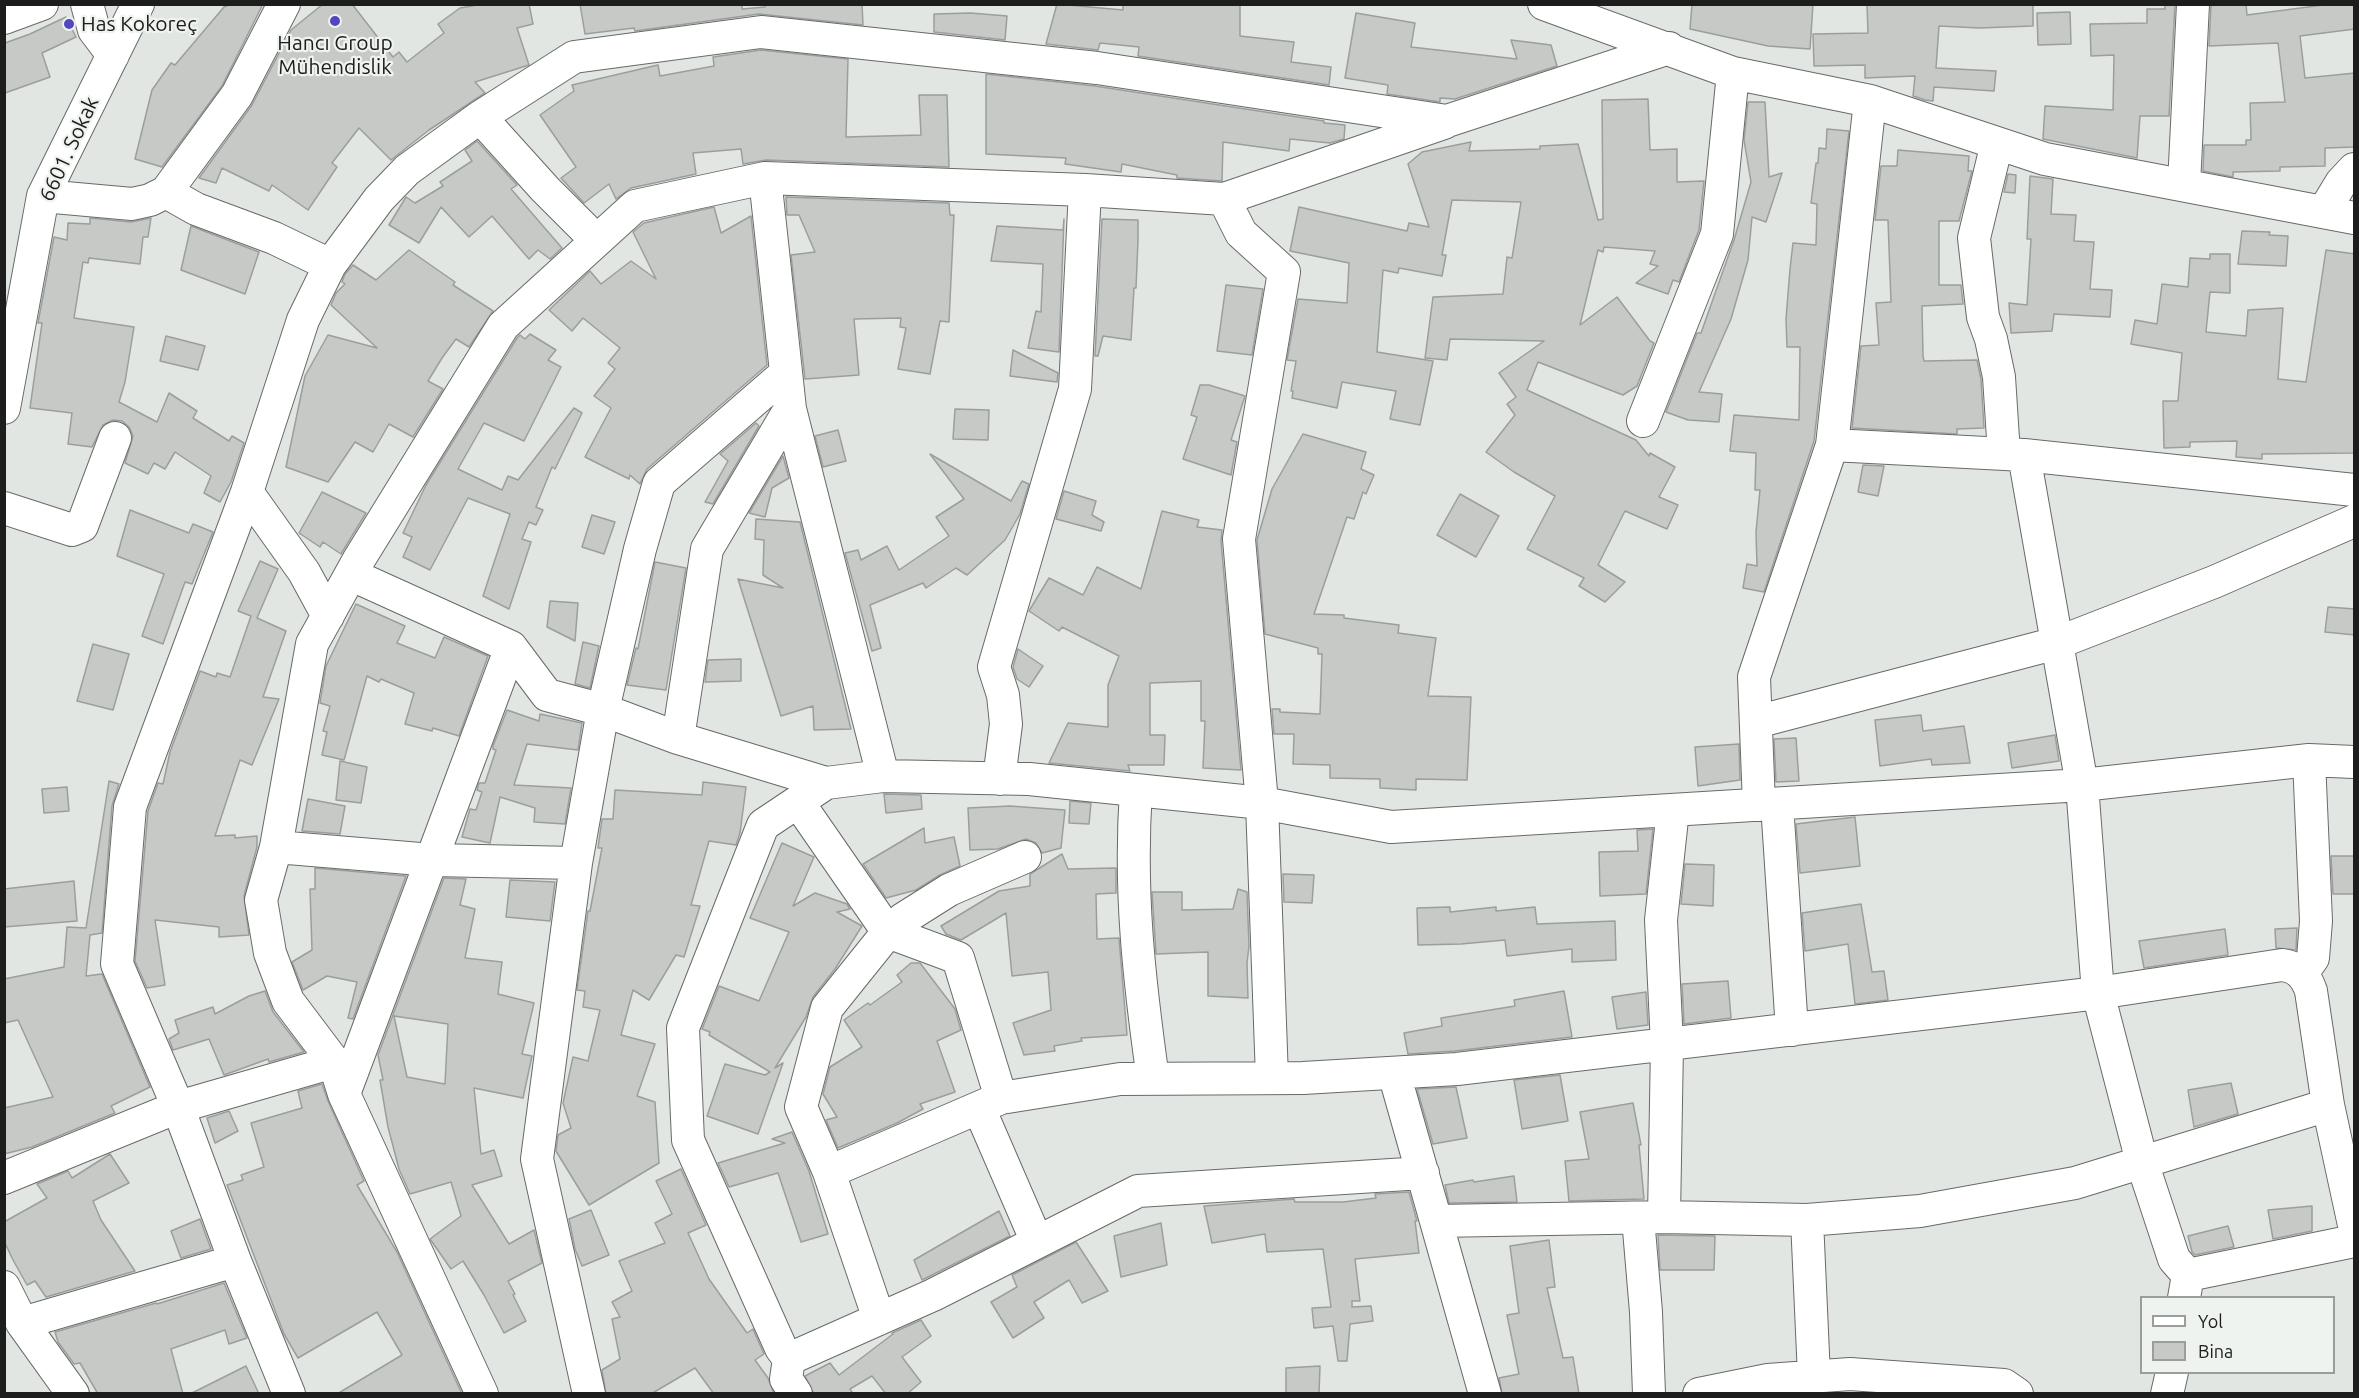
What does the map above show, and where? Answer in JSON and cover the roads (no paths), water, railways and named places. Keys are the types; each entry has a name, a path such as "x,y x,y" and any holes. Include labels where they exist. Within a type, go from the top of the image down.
{"street":[{"path":"4,18 42,4"},
{"path":"87,4 94,30 113,55"},
{"name":"6601. Sokak","path":"4,408 43,196 138,4"},
{"path":"43,196 132,204 150,200 166,192 237,95 284,4"},
{"path":"1544,4 1733,73 1870,101 2045,159 2355,218"},
{"path":"2184,184 2193,4"},
{"path":"289,1394 178,1107 117,964 130,807 247,492 303,320 330,265 379,199 407,170 480,117 574,57 761,32 1097,68 1447,121"},
{"path":"482,1394 344,1094 334,1062 288,1001 270,953 261,900 276,847 312,644 358,561 503,326 635,206 765,178 1084,190 1224,199 1447,121 1669,48"},
{"path":"1643,422 1717,234 1733,73"},
{"path":"1792,1030 1768,804 1756,722 1754,677 1832,445 1870,101"},
{"path":"480,117 545,189 596,240"},
{"path":"1997,143 1974,238 1983,317 1991,339 2014,455 2057,643 2082,785 2098,993 2142,1162 2174,1259 2186,1286 2355,1241"},
{"path":"2324,211 2341,183 2355,170"},
{"path":"765,178 790,409 883,776"},
{"path":"999,779 1006,724 1003,695 994,667 1075,389 1084,190"},
{"path":"166,192 196,210 274,238 330,265"},
{"path":"1224,199 1241,232 1284,272 1239,539 1262,803 1272,1078"},
{"path":"589,1394 537,1159 576,863 603,710 640,549 659,483 786,373"},
{"path":"678,738 707,549 790,409"},
{"path":"4,508 72,530 82,526 115,438"},
{"path":"1832,445 2014,455 2355,490"},
{"path":"247,492 304,572 328,616"},
{"path":"1756,722 2057,643 2214,582 2355,521"},
{"path":"352,575 511,647 547,695 603,710 678,738 826,783 883,776 1029,779 1262,803 1391,827 2082,785 2309,760 2355,762"},
{"path":"344,1094 511,647"},
{"path":"2302,973 2313,958 2316,921 2309,760"},
{"path":"796,1394 786,1379 789,1359 780,1348 688,1140 682,1028 763,825 826,783"},
{"path":"1136,790 1133,838 1134,925 1152,1079"},
{"path":"798,802 888,932 958,958 990,1103 1037,1242"},
{"path":"1649,1394 1646,1312 1651,1218 1667,1045 1661,920 1673,810"},
{"path":"276,847 432,860 576,863"},
{"path":"879,1319 829,1172 801,1107 827,1008 888,932 933,898 1025,857"},
{"path":"829,1172 990,1103 1120,1079 1272,1078 1458,1069 2098,993 2282,965 2302,973 2312,990 2328,1105 2355,1225"},
{"path":"4,1178 178,1107 334,1062"},
{"path":"1394,1073 1485,1394"},
{"path":"1437,1221 1651,1218 1807,1220 1920,1211 2075,1183 2328,1105"},
{"path":"789,1359 933,1295 1138,1191 1423,1173"},
{"path":"1807,1220 1814,1376"},
{"path":"22,1323 236,1261"},
{"path":"4,1287 22,1323 73,1394"},
{"path":"2167,1394 2172,1374"},
{"path":"1699,1394 1768,1380 1814,1376 1851,1384 2004,1385 2017,1394"}],"place":[{"name":"Hancı Group Mühendislik","path":"335,21"},
{"name":"Has Kokoreç","path":"69,24"}]}
